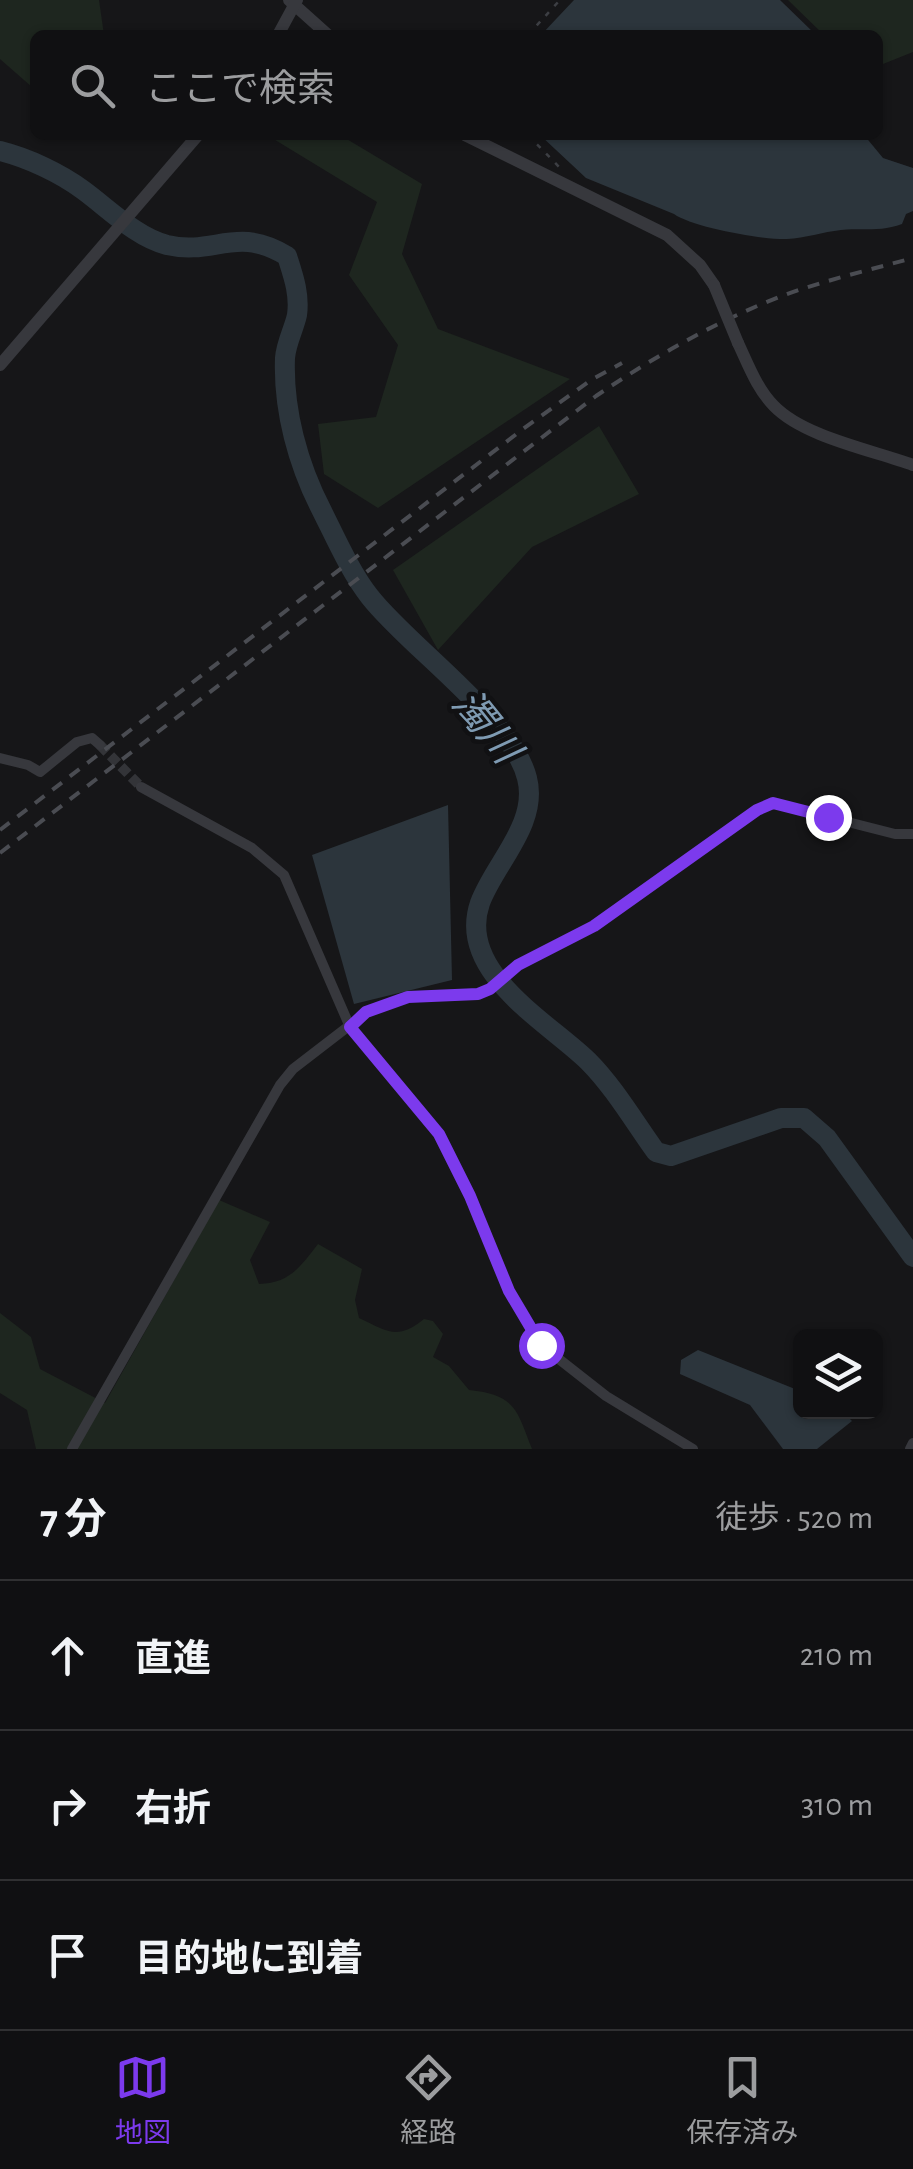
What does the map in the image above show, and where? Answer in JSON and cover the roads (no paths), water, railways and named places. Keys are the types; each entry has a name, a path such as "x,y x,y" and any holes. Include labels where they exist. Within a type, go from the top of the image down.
{"street":[{"path":"280,30 294,2 323,30"},
{"path":"0,365 194,140"},
{"path":"475,140 667,235 700,265 714,285 765,395 790,420 913,464"},
{"path":"0,758 40,772 76,742 92,738 100,746"},
{"path":"141,787 252,848 284,874 350,1027 439,1134 470,1196 509,1291 541,1345 606,1396 693,1449"},
{"path":"72,1449 280,1085 293,1068 366,1012 408,997 478,994 490,989 518,965 594,926 757,810 773,803 894,834 913,834"}],"waterway":[{"name":"濁川","path":"0,151 64,178 156,241 184,247 253,243 287,256 298,307 286,352 287,397 299,456 313,493 350,567 370,597 502,731 527,778 529,795 521,827 480,903 476,928 481,951 493,973 530,1012 598,1071 656,1152 671,1156 781,1118 804,1118 827,1138 913,1257"}],"tunnel":[{"path":"100,745 141,787"}],"railway":[{"path":"0,853 596,396 684,342 755,307 812,286 913,258"},
{"path":"0,830 523,429 591,380 622,363"}]}
